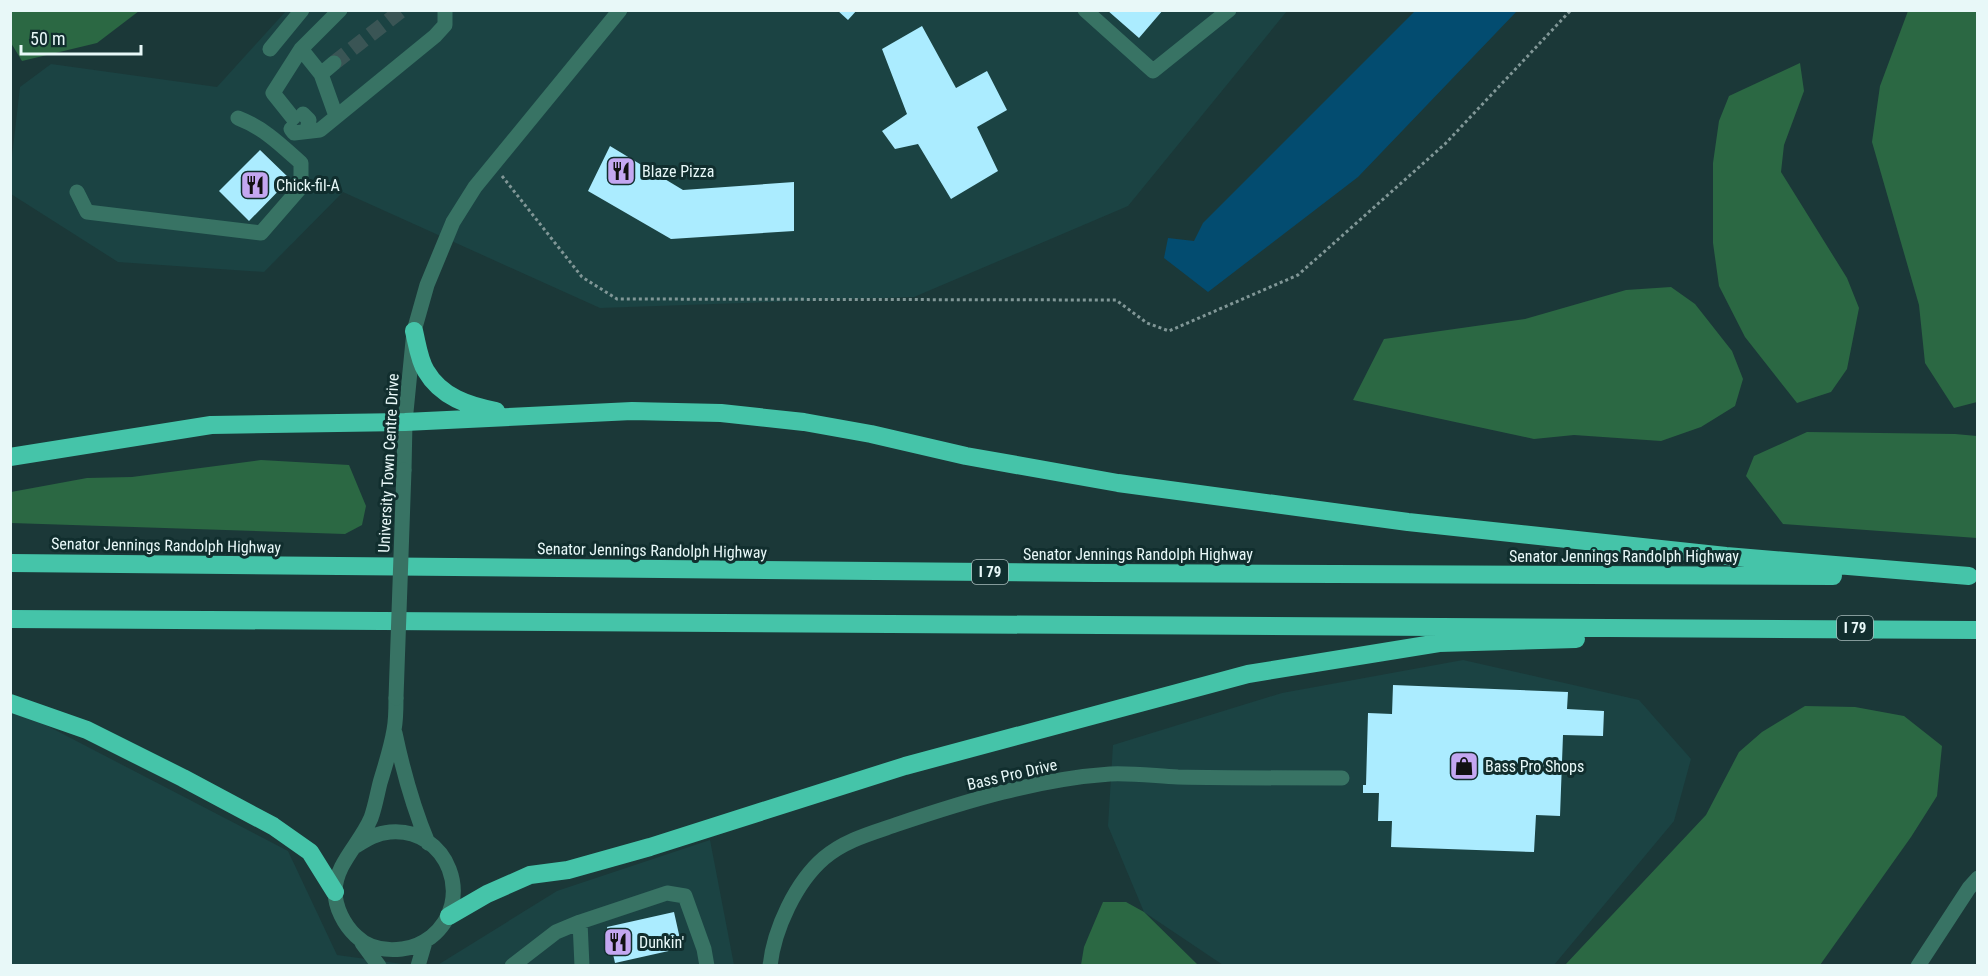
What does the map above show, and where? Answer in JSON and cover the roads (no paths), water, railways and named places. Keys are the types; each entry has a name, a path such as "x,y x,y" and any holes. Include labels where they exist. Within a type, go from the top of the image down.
{"highway":[{"path":"414,331 425,370 440,390 470,406 524,417"},
{"path":"10,457 211,424 405,422 632,411 722,412 871,434 966,456 1118,483 1407,522 1726,556 1973,576"},
{"name":"Senator Jennings Randolph Highway","path":"10,563 1096,573 1973,576"},
{"name":"I 79","path":"10,619 1977,630"},
{"path":"450,916 487,894 530,875 568,870 650,847 905,766 1248,674 1439,643 1575,639 1733,627"},
{"path":"10,703 87,730 273,826 310,852 335,892"}],"street":[{"path":"270,49 302,10"},
{"path":"340,10 301,50 273,93 295,120 320,130 435,36 445,25 445,10"},
{"name":"University Town Centre Drive","path":"335,892 338,874 345,858 356,846 371,818 394,730 405,422 414,331 427,285 453,222 476,187 576,67 620,10"},
{"path":"1085,10 1153,71 1229,10"},
{"path":"301,50 321,74 336,116"},
{"path":"321,74 334,63"},
{"path":"77,192 87,212 261,233 301,187 301,163 272,136 238,118"},
{"name":"University Town Centre Drive","path":"394,730 403,774 428,843"},
{"name":"Bass Pro Drive","path":"770,966 787,910 801,883 825,857 854,839 916,818 1050,782 1111,774 1176,777 1342,778"},
{"name":"University Town Centre Drive","path":"356,846 372,836 390,832 407,833 438,850 448,865 453,881 450,916"},
{"path":"1918,966 1977,878"},
{"path":"335,892 338,909 350,929 379,966"},
{"path":"512,966 556,932 667,893 685,896 704,949 707,966"},
{"path":"358,938 373,947 391,950 408,949 425,942 450,916"},
{"path":"580,922 582,966"},
{"path":"418,966 425,942"}],"water":[{"path":"1415,11 1517,11 1358,177 1208,292 1164,258 1168,238 1194,241 1203,223"}],"tunnel":[{"path":"334,63 402,10"}],"place":[{"name":"Blaze Pizza","path":"621,171"},
{"name":"Chick-fil-A","path":"255,185"},
{"name":"Bass Pro Shops","path":"1464,766"},
{"name":"Dunkin'","path":"618,942"}]}
